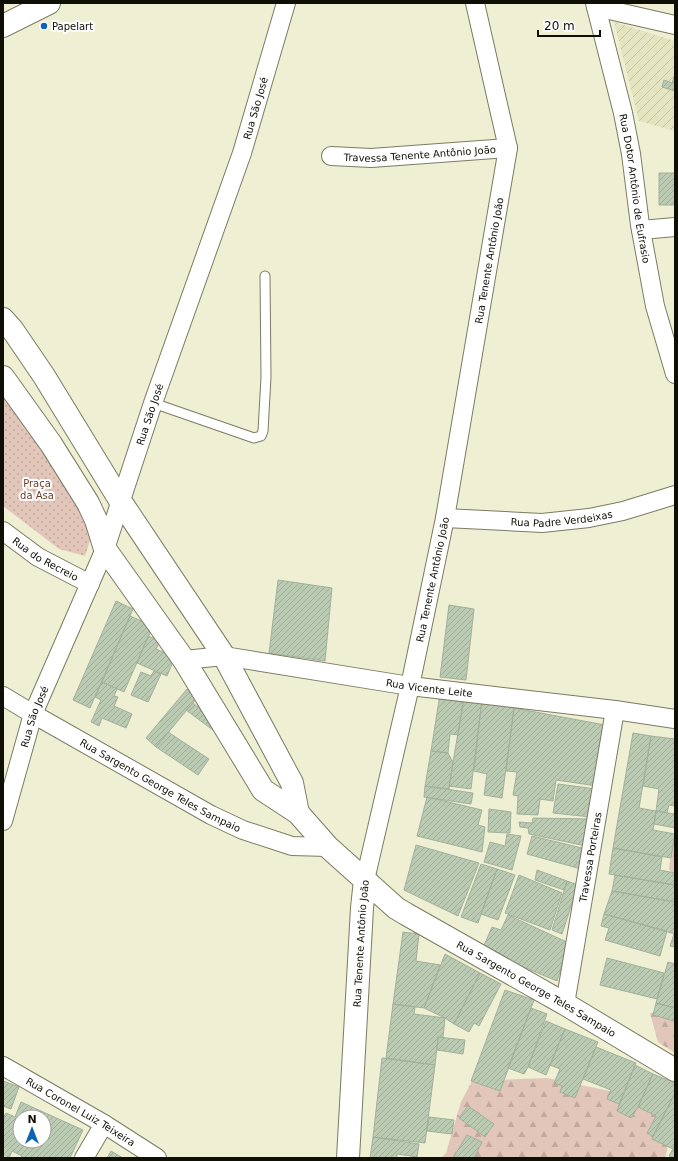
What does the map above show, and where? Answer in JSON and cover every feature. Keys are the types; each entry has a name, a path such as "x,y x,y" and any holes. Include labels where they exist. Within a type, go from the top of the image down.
{"main road":[{"path":"3,26 49,3"},
{"path":"3,319 12,329 44,376 121,502 224,656 292,783 298,812"},
{"path":"3,377 51,444 88,503 96,520 105,549 184,660 264,790 298,812"},
{"name":"Rua Sargento George Teles Sampaio","path":"298,812 328,847 396,908 565,1004 675,1070"},
{"name":"Rua Tenente Antônio João","path":"348,1158 365,880"}],"street":[{"name":"Rua São José","path":"3,821 34,714 105,549 153,403 242,153 286,3"},
{"name":"Rua Tenente Antônio João","path":"365,880 410,686 445,518 508,148 475,3"},
{"path":"596,5 675,24"},
{"name":"Rua Dotor Antônio de Eufrasio","path":"596,5 623,113 631,154 641,230 655,306 675,374"},
{"name":"Travessa Tenente Antônio João","path":"331,156 371,158 508,148"},
{"path":"641,230 675,227"},
{"name":"Rua Padre Verdeixas","path":"445,518 542,523 589,518 623,512 675,495"},
{"name":"Rua do Recreio","path":"3,531 38,557 90,584"},
{"name":"Rua Vicente Leite","path":"184,660 224,656 410,686 615,710 675,719"},
{"name":"Rua Sargento George Teles Sampaio","path":"3,696 211,815 243,830 292,846 328,847"},
{"name":"Travessa Porteiras","path":"565,1004 615,710"},
{"name":"Rua Coronel Luiz Teixeira","path":"3,1066 104,1124 157,1158"},
{"path":"84,1158 104,1124"}],"lane":[{"path":"153,403 250,437 254,438 261,436 264,431 266,377 264,276"}],"shaded area":[{"path":"614,22 675,41 675,131 639,121"}],"green space":[{"name":"Praça da Asa","path":"3,382 94,528 85,556 59,549 3,506"},
{"path":"675,838 675,878 669,869 673,839"},
{"path":"675,1012 675,1053 658,1042 650,1013"},
{"path":"547,1078 644,1098 671,1134 665,1158 441,1158 446,1153 461,1102 472,1081"}],"building":[{"path":"675,74 675,91 662,87 664,80 672,83"},
{"path":"659,173 675,173 675,205 659,205"},
{"path":"278,580 332,588 325,661 269,653"},
{"path":"116,601 133,609 90,708 73,700"},
{"path":"449,605 474,609 466,680 440,677"},
{"path":"130,616 153,626 124,692 102,682"},
{"path":"148,636 160,641 156,649 175,657 167,676 137,663"},
{"path":"154,671 161,674 148,702 131,695 141,672 151,676"},
{"path":"102,682 117,689 114,696 118,697 114,706 132,714 126,728 102,718 99,726 91,722 101,700 95,697"},
{"path":"187,689 197,698 156,747 146,738"},
{"path":"440,694 464,697 458,735 450,734 448,753 431,751"},
{"path":"464,697 482,699 471,789 449,786"},
{"path":"482,699 514,708 502,798 484,795 487,774 474,771"},
{"path":"193,703 204,712 221,736 186,710"},
{"path":"514,708 605,725 597,786 556,780 553,801 540,799 538,815 517,814 518,796 513,795 517,772 506,771"},
{"path":"168,732 209,759 198,775 156,747"},
{"path":"633,733 651,736 639,808 656,811 653,830 675,834 671,858 613,848"},
{"path":"651,736 675,739 675,806 669,805 667,813 656,811 659,789 643,786"},
{"path":"431,751 448,753 453,762 449,789 425,786"},
{"path":"558,784 596,789 591,817 553,813"},
{"path":"425,786 473,793 471,804 424,797"},
{"path":"427,797 482,810 478,825 485,827 482,852 417,836"},
{"path":"489,809 511,812 510,833 488,832"},
{"path":"656,811 675,814 675,828 654,824"},
{"path":"533,818 591,819 586,846 529,834 528,828 520,827 519,822 532,823"},
{"path":"507,834 521,836 512,870 484,862 490,842 505,846"},
{"path":"532,836 586,849 581,869 527,854"},
{"path":"416,845 479,863 458,916 404,890"},
{"path":"613,848 662,857 660,870 675,873 674,885 609,874"},
{"path":"481,864 497,869 478,923 461,917"},
{"path":"497,869 515,875 498,920 481,914"},
{"path":"537,870 567,881 564,890 535,880"},
{"path":"519,875 562,893 550,930 505,913"},
{"path":"615,875 675,885 675,902 612,891"},
{"path":"567,881 578,885 562,934 552,930"},
{"path":"612,891 675,902 675,934 604,914"},
{"path":"604,914 667,931 660,956 605,940 609,928 601,926"},
{"path":"508,915 569,943 557,981 482,950 492,927 501,930"},
{"path":"403,932 419,934 416,961 440,965 424,1008 393,1004"},
{"path":"675,934 675,947 670,946"},
{"path":"445,954 480,973 454,1024 424,1008"},
{"path":"607,958 664,973 657,999 600,985"},
{"path":"668,962 675,964 675,1008 656,1003"},
{"path":"480,973 501,984 479,1026 474,1023 469,1032 454,1024"},
{"path":"505,990 534,1000 500,1091 471,1081"},
{"path":"656,1003 675,1008 674,1021 653,1015"},
{"path":"393,1004 415,1007 414,1014 445,1018 443,1037 438,1037 435,1065 386,1058"},
{"path":"531,1008 547,1014 528,1067 524,1074 508,1068"},
{"path":"546,1021 565,1029 546,1075 528,1067"},
{"path":"565,1029 598,1042 575,1098 560,1092 562,1086 554,1083 560,1069 550,1065"},
{"path":"438,1037 465,1040 463,1054 437,1050"},
{"path":"596,1047 636,1063 619,1104 607,1099 611,1090 583,1079"},
{"path":"382,1058 435,1065 425,1143 373,1137"},
{"path":"635,1065 653,1074 638,1107 631,1118 617,1111"},
{"path":"653,1074 675,1083 675,1093 653,1136 647,1133 656,1116 638,1107"},
{"path":"3,1081 19,1087 11,1109 3,1106"},
{"path":"675,1093 675,1145 673,1149 652,1139"},
{"path":"21,1102 36,1109 18,1109"},
{"path":"468,1106 494,1124 485,1137 459,1118"},
{"path":"6,1113 12,1116 12,1149 52,1149 52,1116 83,1130 70,1158 21,1158 22,1156 12,1151 9,1158 3,1158 3,1118"},
{"path":"429,1117 454,1120 452,1134 427,1131"},
{"path":"467,1135 482,1142 474,1158 453,1158"},
{"path":"373,1137 419,1144 417,1157 397,1154 397,1158 370,1158"},
{"path":"675,1145 675,1158 673,1158 669,1156"},
{"path":"111,1151 123,1158 107,1158"}],"place":[{"name":"Papelart","path":"44,26"}]}
